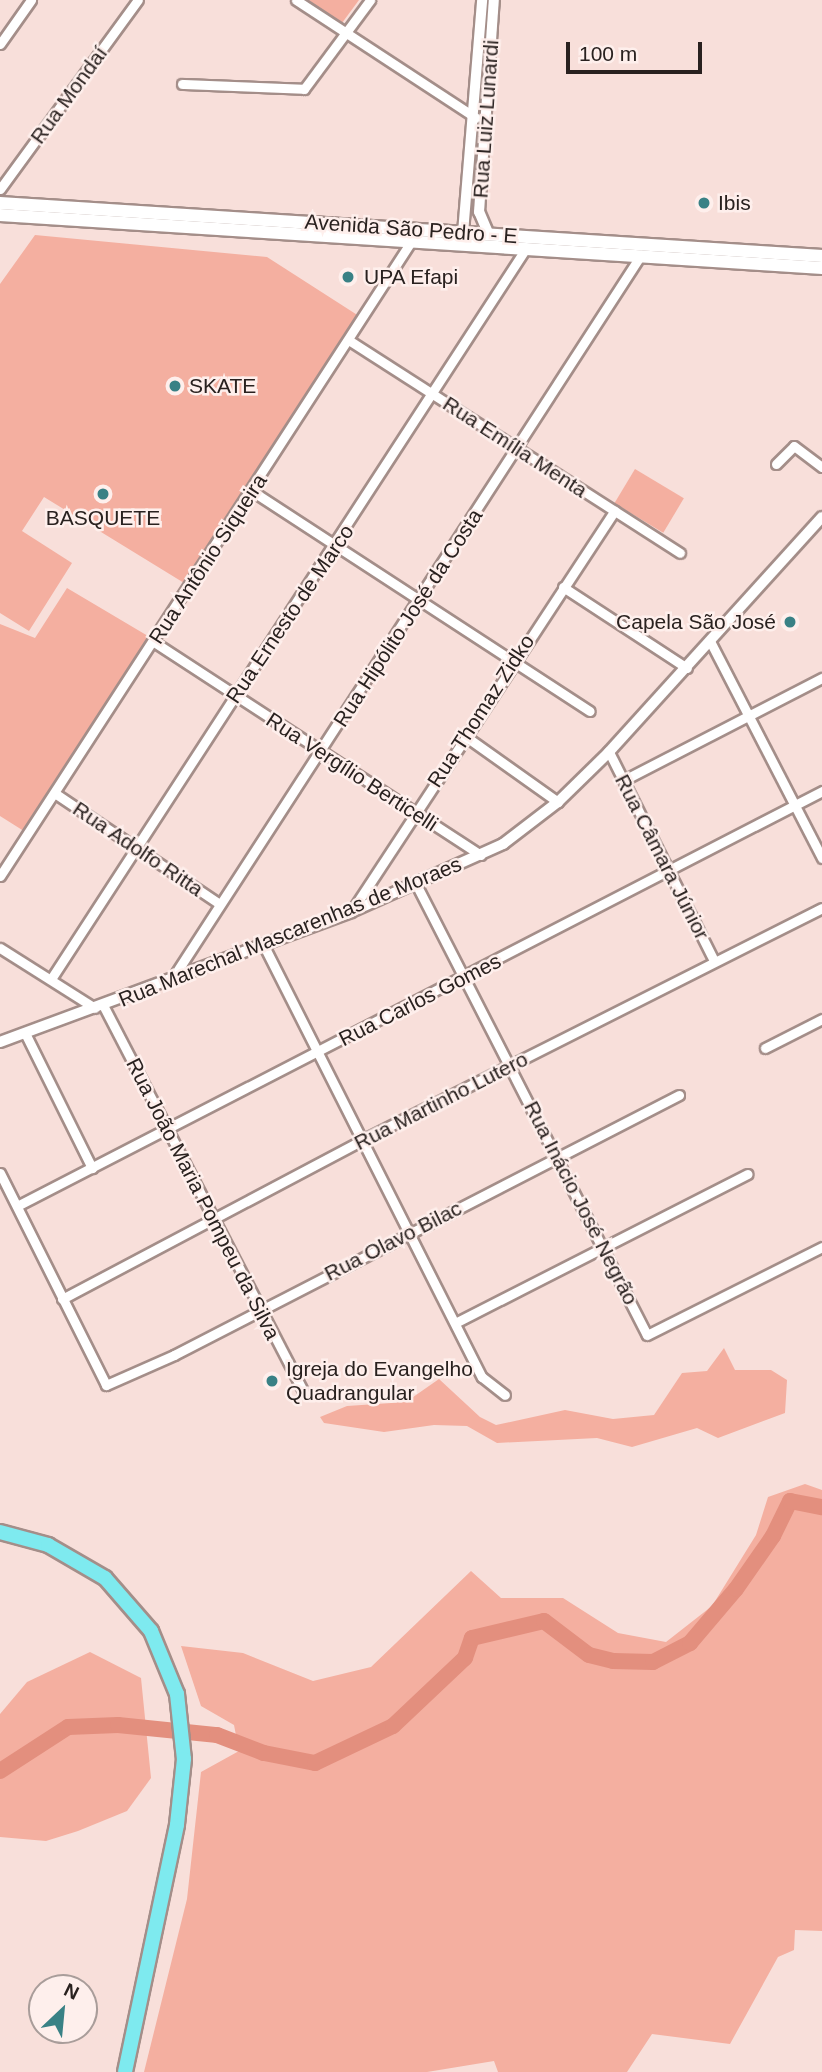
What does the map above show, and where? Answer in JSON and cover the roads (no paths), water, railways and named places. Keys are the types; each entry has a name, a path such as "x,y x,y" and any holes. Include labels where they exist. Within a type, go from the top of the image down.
{"highway":[{"path":"0,1532 33,1539 78,1559 105,1578 142,1616 169,1669 182,1716 184,1759 177,1825 125,2072"}],"main road":[{"name":"Avenida São Pedro - E","path":"0,203 822,256"},
{"name":"Avenida São Pedro - E","path":"0,215 822,268"}],"street":[{"path":"0,44 31,0"},
{"name":"Rua Mondaí","path":"0,189 138,0"},
{"path":"296,0 474,118 486,119"},
{"path":"182,84 297,92 312,82 370,0"},
{"name":"Rua Luiz Lunardi","path":"463,233 482,0"},
{"name":"Rua Luiz Lunardi","path":"489,235 479,212 494,0"},
{"name":"Rua Antônio Siqueira","path":"0,876 350,341 412,240"},
{"name":"Rua Ernesto de Marco","path":"51,979 434,396 526,248"},
{"name":"Rua Hipólito José da Costa","path":"172,979 518,449 641,255"},
{"name":"Rua Emília Menta","path":"350,341 680,553"},
{"path":"776,464 794,446 822,467"},
{"path":"252,491 338,543 590,711"},
{"name":"Rua Thomaz Zidko","path":"351,912 414,812 614,511"},
{"name":"Rua Marechal Mascarenhas de Moraes","path":"0,1042 418,886 481,855 558,802 610,752 820,523"},
{"path":"563,587 687,668"},
{"name":"Rua Vergílio Berticelli","path":"154,642 481,855"},
{"path":"711,643 822,858"},
{"path":"624,780 822,678"},
{"path":"464,736 558,802"},
{"name":"Rua Câmara Júnior","path":"610,752 714,961"},
{"name":"Rua Carlos Gomes","path":"17,1206 465,978 822,792"},
{"name":"Rua Adolfo Ritta","path":"56,794 138,846 220,904"},
{"name":"Rua Inácio José Negrão","path":"418,886 648,1335 822,1247"},
{"name":"Rua Martinho Lutero","path":"62,1299 362,1140 822,908"},
{"path":"262,944 320,1050 362,1140 457,1322 482,1377 505,1395"},
{"path":"0,948 99,1006"},
{"name":"Rua João Maria Pompeu da Silva","path":"99,1006 214,1218 304,1393"},
{"path":"765,1048 822,1019"},
{"path":"24,1032 92,1168"},
{"name":"Rua Olavo Bilac","path":"62,1299 106,1385 260,1310 679,1095"},
{"path":"0,1173 62,1299"},
{"path":"457,1322 748,1174"}],"waterway":[{"path":"0,1771 68,1727 118,1725 217,1735 264,1753 315,1763 393,1726 465,1658 472,1638 544,1621 589,1655 613,1661 653,1662 690,1643 736,1589 773,1536 790,1501 822,1507"}],"place":[{"name":"Ibis","path":"704,203"},
{"name":"UPA Efapi","path":"348,277"},
{"name":"SKATE","path":"175,386"},
{"name":"BASQUETE","path":"103,494"},
{"name":"Capela São José","path":"790,622"},
{"name":"Igreja do Evangelho Quadrangular","path":"272,1381"}]}
